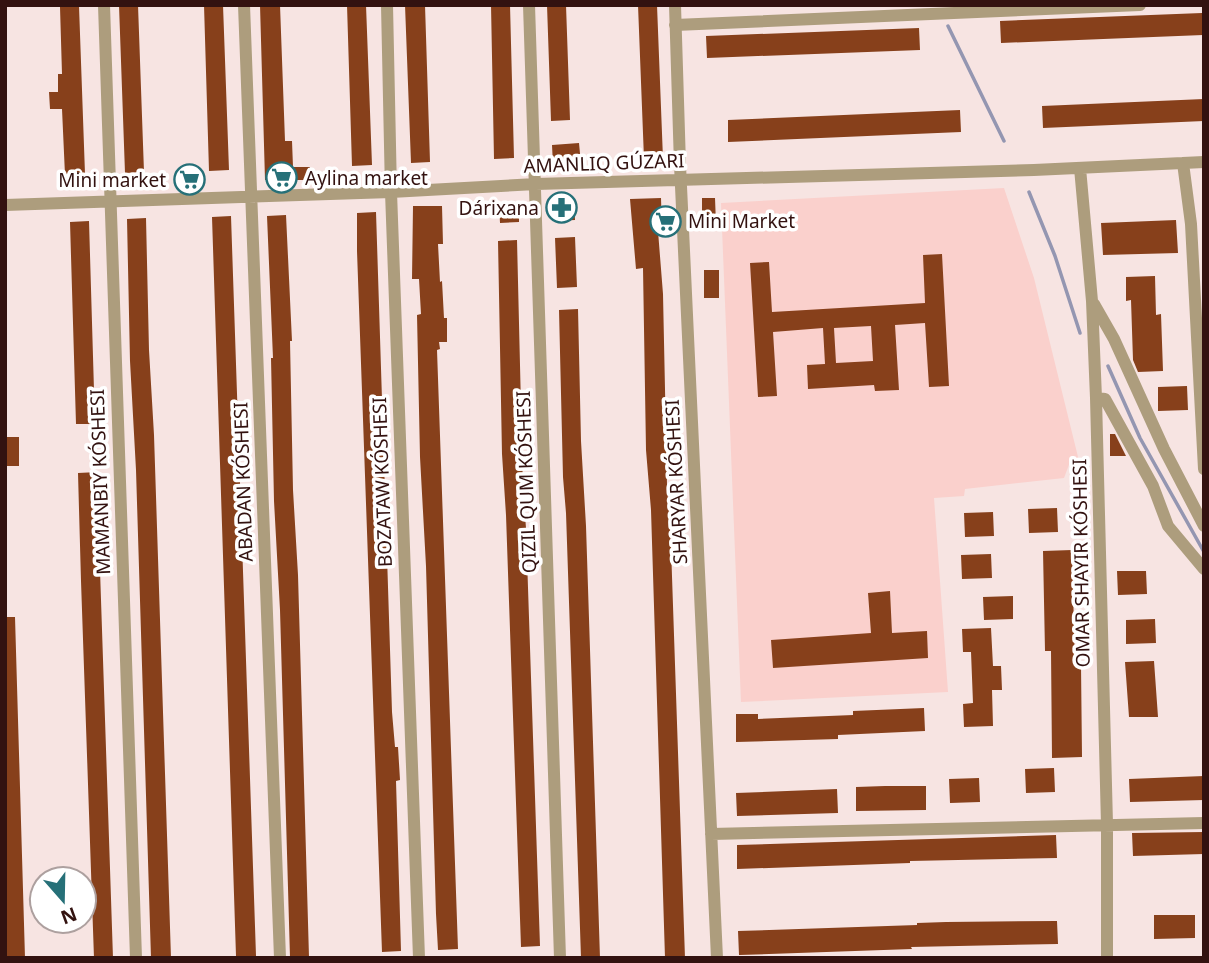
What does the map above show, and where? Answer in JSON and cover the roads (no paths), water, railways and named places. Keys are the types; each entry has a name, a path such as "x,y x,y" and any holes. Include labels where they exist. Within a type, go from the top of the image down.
{"street":[{"name":"MAMANBIY KÓSHESI","path":"104,5 136,958"},
{"name":"ABADAN KÓSHESI","path":"244,5 280,958"},
{"name":"BOZATAW KÓSHESI","path":"387,5 391,192 419,958"},
{"path":"529,5 560,958"},
{"name":"SHARYAR KÓSHESI","path":"675,5 717,958"},
{"path":"676,25 1140,5"},
{"path":"5,205 1204,162"},
{"path":"1183,163 1191,223 1204,469"},
{"path":"1080,168 1092,301 1096,398 1107,824 1107,958"},
{"path":"1092,301 1114,339 1164,449 1204,526"},
{"path":"1096,398 1105,399 1112,411 1153,486 1168,526 1204,569"},
{"path":"711,834 1204,824"}],"waterway":[{"path":"948,26 1004,141"},
{"path":"1029,192 1055,256 1080,333"},
{"path":"1108,366 1140,438 1204,552"}],"place":[{"name":"Aylina market","path":"282,178"},
{"name":"Mini market","path":"189,180"},
{"name":"Dárixana","path":"562,208"},
{"name":"Mini Market","path":"665,221"}]}
